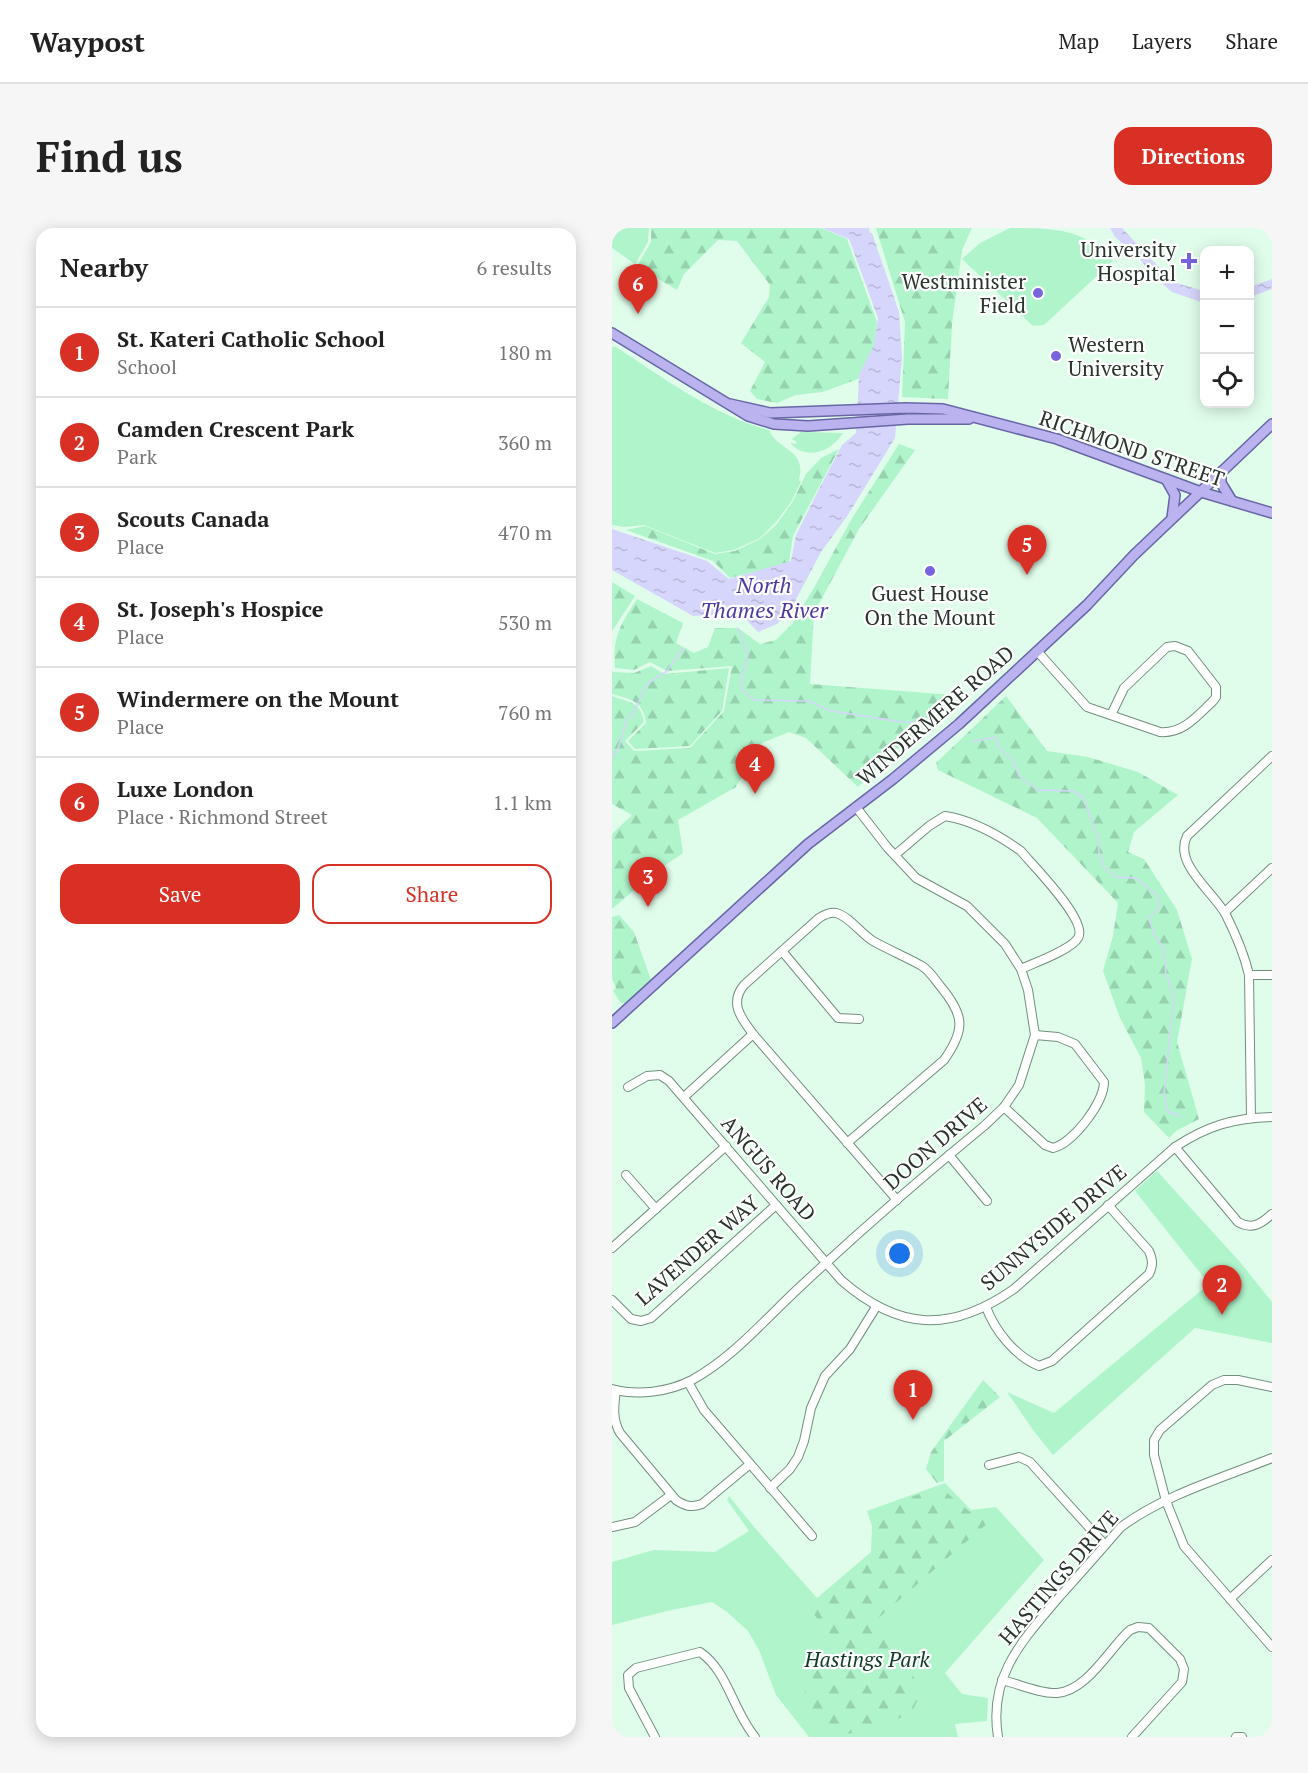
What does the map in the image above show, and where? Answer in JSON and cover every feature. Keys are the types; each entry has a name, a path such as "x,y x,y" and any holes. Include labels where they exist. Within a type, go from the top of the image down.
{"main road":[{"name":"RICHMOND STREET","path":"612,333 748,416 774,424 808,426 908,419 980,418"},
{"name":"RICHMOND STREET","path":"730,404 771,413 905,408 943,409 1057,440 1201,492 1272,513"},
{"name":"WINDERMERE ROAD","path":"612,1023 808,844 893,780 959,724 1087,605 1134,555 1272,424"},
{"path":"1221,472 1221,482 1232,501"},
{"path":"1166,479 1175,495 1171,520"}],"street":[{"path":"1036,651 1087,707 1110,715 1160,732 1172,733 1182,729 1213,701 1216,697 1216,687 1188,651 1175,646 1167,647 1124,688 1110,715"},
{"path":"1251,1118 1249,975 1239,940 1225,912 1189,866 1184,851 1184,842 1187,836 1272,756"},
{"name":"DOON DRIVE","path":"614,1390 649,1392 677,1386 711,1368 826,1263 1004,1107 1019,1085 1035,1035 1028,990 1021,969 1005,944 967,906 916,878 855,807"},
{"path":"895,855 929,826 945,816 958,818 1021,851 1073,912 1080,931 1078,938 1069,946 1021,969"},
{"path":"1225,912 1272,868"},
{"path":"847,1143 945,1060 958,1037 960,1015 954,1003 924,967 874,942 835,913 819,918 782,951 738,992 736,1002 738,1010 753,1034 847,1143 897,1200"},
{"path":"782,951 838,1018 859,1019"},
{"path":"1249,975 1272,975"},
{"path":"684,1097 753,1034"},
{"path":"1004,1107 1045,1145 1053,1148 1069,1140 1102,1098 1104,1082 1076,1044 1058,1037 1035,1035"},
{"name":"ANGUS ROAD","path":"628,1088 647,1076 660,1075 669,1081 826,1263"},
{"name":"SUNNYSIDE DRIVE","path":"826,1263 849,1288 876,1307 903,1316 936,1320 971,1314 1014,1289 1175,1147 1209,1127 1251,1118 1272,1118"},
{"path":"612,1248 726,1146"},
{"path":"1175,1147 1238,1222 1245,1226 1254,1226 1272,1214"},
{"path":"949,1155 987,1201"},
{"path":"626,1174 656,1209"},
{"name":"LAVENDER WAY","path":"612,1300 631,1319 641,1321 651,1318 777,1205"},
{"path":"986,1307 997,1330 1023,1358 1039,1366 1052,1361 1149,1274 1152,1267 1149,1251 1108,1205"},
{"path":"770,1488 790,1469 798,1457 811,1408 825,1376 850,1349 876,1307"},
{"path":"1272,1387 1238,1380 1224,1380 1212,1385 1160,1430 1154,1440 1154,1455 1166,1501 1184,1546 1272,1647"},
{"path":"688,1382 704,1410 812,1536"},
{"path":"614,1390 615,1425 676,1500 692,1508 702,1504 750,1464"},
{"path":"989,1465 1019,1457 1030,1462 1105,1545"},
{"name":"HASTINGS DRIVE","path":"998,1737 995,1721 996,1707 1007,1663 1021,1642 1121,1527 1139,1513 1272,1458"},
{"path":"612,1527 635,1522 671,1495"},
{"path":"1230,1599 1272,1560"},
{"path":"1002,1680 1055,1693 1071,1690 1084,1681 1130,1630 1138,1627 1149,1628 1180,1659 1184,1669 1182,1682 1132,1737"},
{"path":"655,1737 629,1688 628,1675 636,1668 700,1652 709,1658 717,1669 742,1721 755,1737"},
{"path":"1236,1737 1242,1737"}],"green space":[{"path":"612,228 649,228 648,242 635,264 612,248"},
{"path":"651,228 821,228 847,239 877,322 874,349 858,379 823,392 796,395 777,403 757,399 750,391 765,362 741,343 769,297 770,285 737,241 718,240 684,274 677,290 637,266 651,242"},
{"path":"876,228 972,228 962,250 952,324 948,399 902,397 905,322"},
{"name":"Westminister Field","path":"1010,228 1067,232 1091,242 1113,261 1044,325 1033,326 962,259 980,243"},
{"path":"614,346 708,405 769,430 773,437 795,456 799,462 801,482 791,502 760,538 734,550 715,553 644,525 624,527 612,525 612,348"},
{"path":"801,432 843,433 833,445 812,453 798,449 791,444 796,444 797,442 792,439"},
{"path":"899,444 915,450 859,529 814,613 810,684 954,695 858,787 806,738 789,732 762,743 736,787 678,820 683,853 654,873 612,909 612,834 632,815 612,804 612,696 633,704 642,715 644,722 625,741 634,751 690,748 724,711 732,666 667,671 650,662 634,670 615,668 616,639 631,608 637,599 683,623 676,643 694,653 708,647 715,628 738,628 760,644 776,640 792,624 851,520"},
{"path":"839,449 793,536 789,563 730,578 713,561 626,530 645,526 715,554 735,551 760,539 776,525 792,503 806,474 821,458"},
{"path":"612,582 635,596 612,631"},
{"path":"651,666 664,674 729,668 722,711 690,746 635,749 628,741 646,723 639,705 612,694 612,670 613,672 634,673"},
{"path":"1006,696 1047,751 1088,757 1138,772 1178,795 1134,832 1128,852 1144,859 1177,910 1192,959 1177,1042 1199,1119 1176,1131 1169,1138 1144,1112 1145,1085 1141,1058 1120,1018 1103,971 1113,936 1118,903 1037,818 938,770 936,763"},
{"path":"619,915 634,932 651,980 626,1003 621,1003 613,991 616,988 612,979 612,917"},
{"path":"1157,1171 1240,1262 1272,1302 1272,1343 1195,1328 1053,1455 1007,1392 1054,1413 1209,1284 1135,1191"},
{"path":"983,1380 1000,1397 944,1441 944,1481 937,1483 926,1469 931,1452"},
{"name":"Hastings Park","path":"945,1483 971,1510 996,1507 1044,1560 945,1673 962,1694 988,1698 987,1721 955,1724 958,1737 809,1737 776,1695 759,1650 748,1631 712,1602 612,1625 612,1562 654,1550 715,1552 749,1531 727,1500 729,1496 817,1598 871,1552 872,1526 867,1511"},
{"path":"940,1487 970,1512 986,1509 989,1522 876,1620 922,1690 911,1714 859,1732 839,1735 813,1717 802,1683 839,1646 809,1608 872,1553 873,1527 896,1502"}],"water":[{"name":"North Thames River","path":"822,228 869,228 872,233 899,312 902,358 895,438 848,515 821,552 792,607 777,624 758,632 740,613 693,616 612,570 612,529 707,561 729,579 791,561 796,535 818,491 842,445 856,433 859,375 874,345 878,318 849,239"},
{"path":"1110,228 1122,228 1173,282 1200,290 1200,302 1172,292 1115,237"},
{"path":"1272,279 1272,289 1254,296 1254,286"}],"waterway":[{"path":"738,628 748,655 741,682 742,690 754,700 809,701 831,711 903,722 934,723 939,719"},
{"path":"612,756 618,749 627,719 634,712 647,684 667,671 683,648"},
{"path":"972,742 995,737 1001,751 1012,759 1019,776 1037,790 1073,791 1083,797 1098,836 1099,852 1104,867 1115,877 1136,878 1159,897 1160,906 1149,918 1154,934 1163,947 1166,974 1174,995 1164,1094 1167,1111 1180,1116"}],"place":[{"name":"University Hospital","path":"1189,261"},
{"name":"Westminister Field","path":"1038,293"},
{"name":"Luxe London","path":"638,314"},
{"name":"Western University","path":"1056,356"},
{"name":"Guest House On the Mount","path":"930,571"},
{"name":"Windermere on the Mount","path":"1027,575"},
{"name":"St. Joseph's Hospice","path":"755,794"},
{"name":"Scouts Canada","path":"648,907"},
{"name":"Camden Crescent Park","path":"1222,1315"},
{"name":"St. Kateri Catholic School","path":"913,1420"}]}
